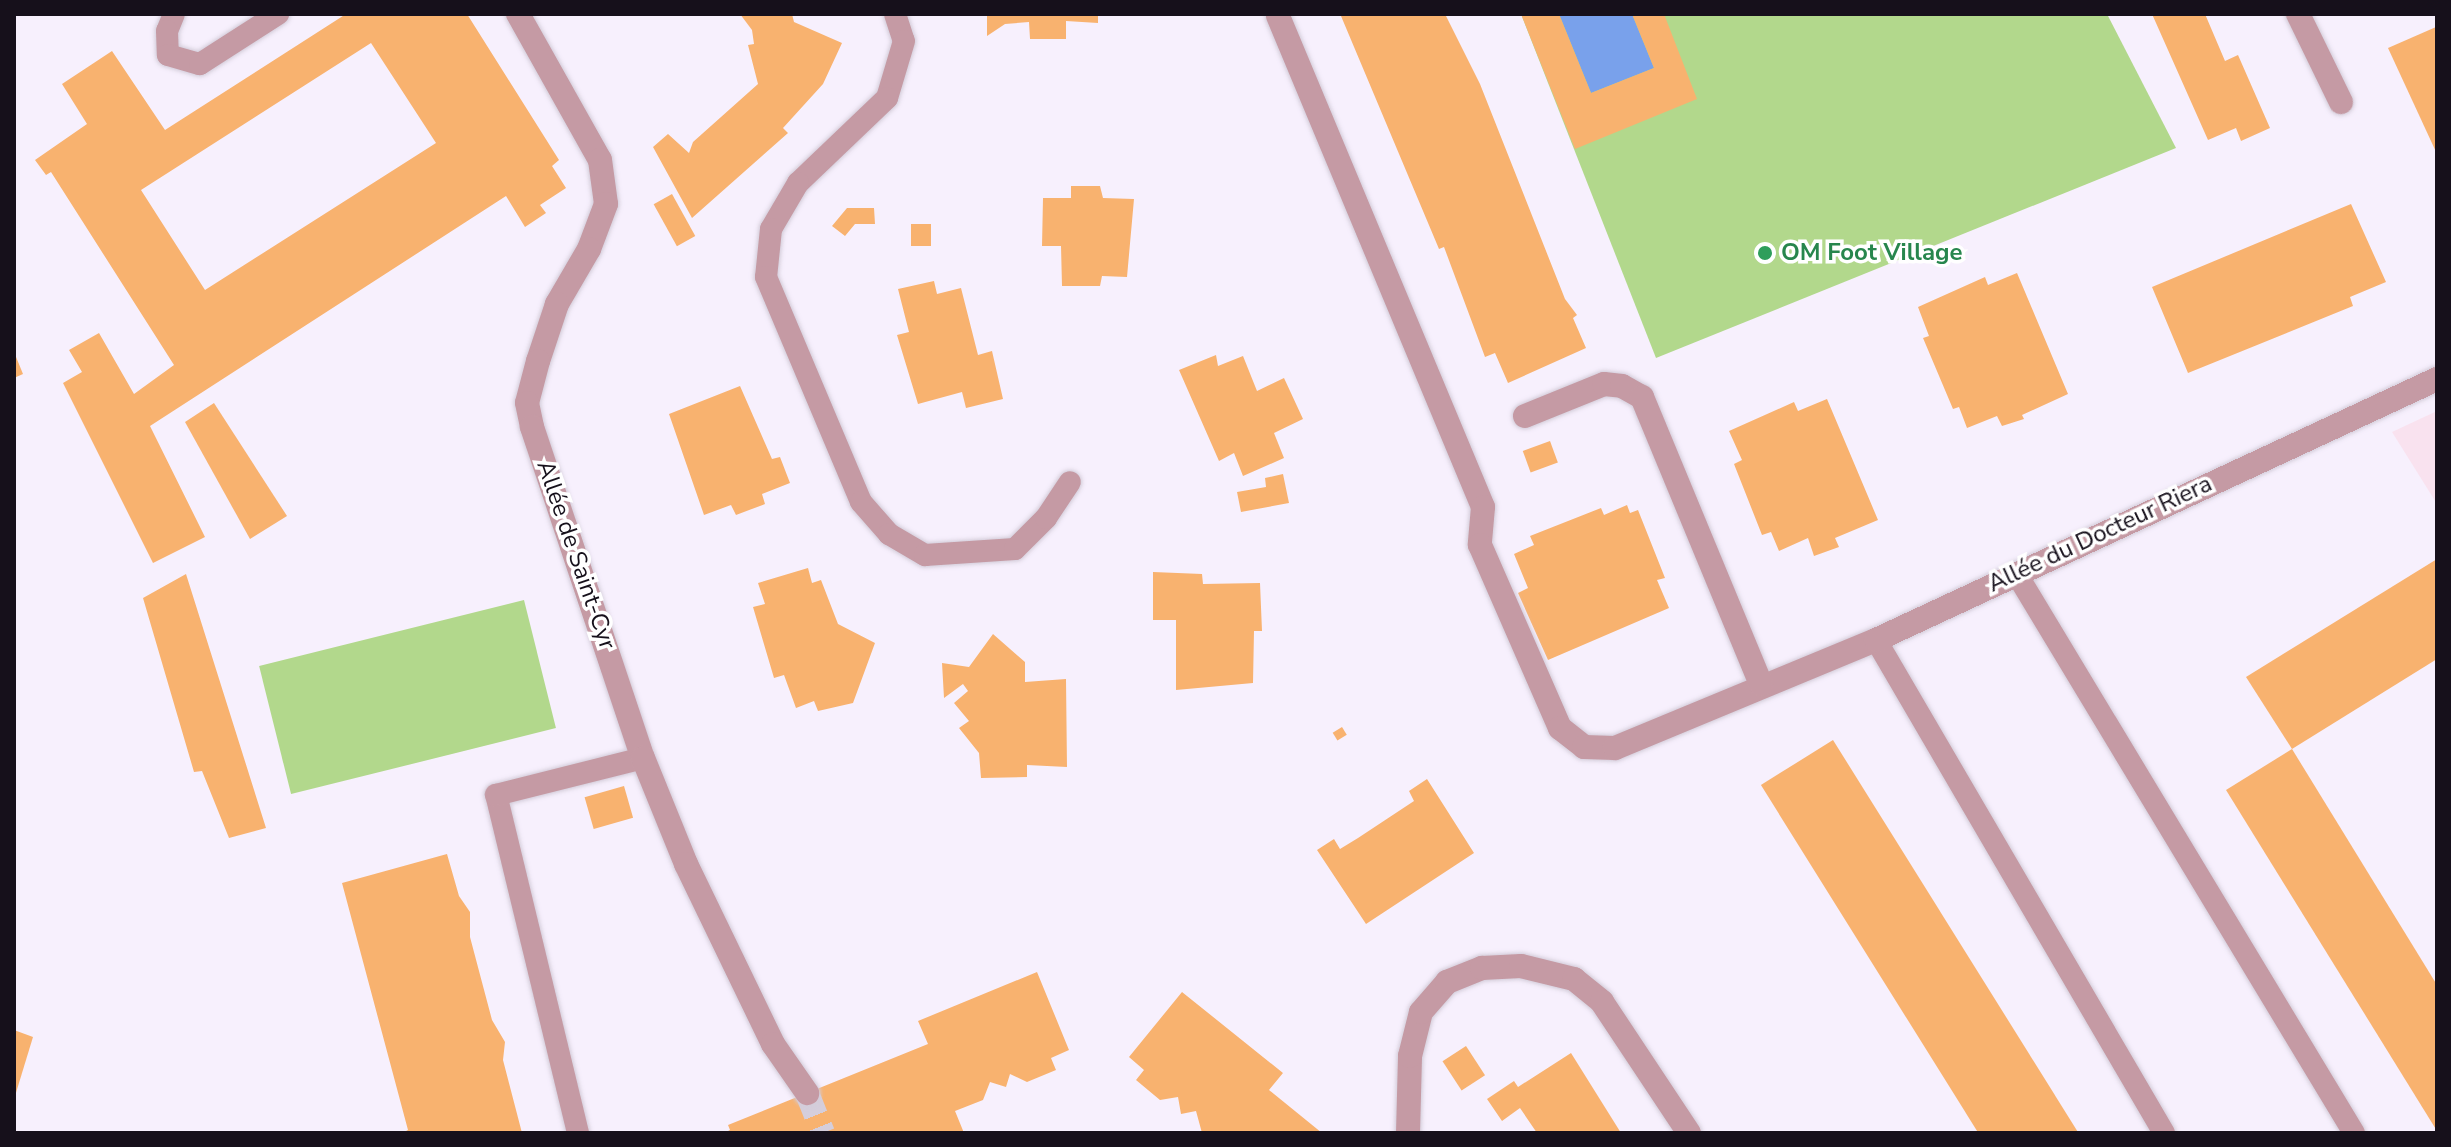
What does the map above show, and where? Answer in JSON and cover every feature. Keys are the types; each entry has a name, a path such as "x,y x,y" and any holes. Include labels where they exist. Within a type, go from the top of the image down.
{"street":[{"name":"Allée de Saint-Cyr","path":"518,14 600,160 606,204 589,249 557,304 527,403 643,758 686,864 773,1044 807,1093"},
{"path":"2298,14 2341,102"},
{"name":"Allée du Docteur Riera","path":"1278,16 1483,507 1480,545 1560,728 1584,747 1615,748 1761,684 1876,640 2437,379"},
{"path":"1525,416 1604,384 1622,386 1642,397 1761,684"},
{"path":"1408,1133 1410,1056 1421,1012 1447,982 1482,968 1521,966 1574,979 1602,1002 1689,1133"}],"lane":[{"path":"174,14 167,31 168,55 200,64 278,14"},
{"path":"895,14 904,41 887,98 798,183 771,229 766,277 861,502 889,534 925,555 1015,549 1046,518 1070,482"},
{"path":"2016,573 2354,1133"},
{"path":"1876,640 2164,1133"},
{"path":"578,1133 496,795 643,758"}],"shaded area":[{"path":"2437,411 2437,504 2392,432"}],"green space":[{"name":"OM Foot Village","path":"1521,14 2107,14 2176,148 1656,358"},
{"path":"524,600 556,728 291,794 259,666"}],"water":[{"path":"1559,14 1632,14 1654,68 1591,93"}],"building":[{"path":"346,14 467,14 559,160 552,166 566,188 540,205 546,213 525,227 506,196 150,426 205,537 153,563 63,383 82,372 69,350 99,333 134,394 174,365 51,172 46,175 35,160 87,124 62,84 112,51 165,130","holes":["371,43 436,143 205,290 141,190"]},
{"path":"740,14 792,14 794,22 842,43 823,84 783,128 788,133 692,218 653,147 668,134 689,153 693,142 758,84 748,45 754,44 752,30"},
{"path":"987,14 1098,14 1098,23 1066,21 1066,39 1030,39 1029,22 1005,24 987,36"},
{"path":"1445,14 1480,84 1565,299 1577,315 1573,318 1586,348 1508,383 1495,353 1485,357 1444,247 1439,249 1341,16"},
{"path":"1521,14 1559,14 1591,93 1654,68 1632,14 1664,14 1697,99 1575,149"},
{"path":"2152,14 2205,14 2225,61 2238,55 2270,128 2241,141 2236,128 2208,140"},
{"path":"2437,29 2437,154 2388,48"},
{"path":"1071,186 1100,186 1103,198 1134,199 1127,277 1102,276 1100,286 1062,286 1061,246 1042,246 1043,198 1071,198"},
{"path":"672,194 695,236 677,246 654,204"},
{"path":"2351,204 2386,282 2350,297 2353,306 2188,373 2152,287"},
{"path":"847,208 874,208 875,224 855,224 845,236 832,226"},
{"path":"911,224 931,224 931,246 911,246"},
{"path":"2017,273 2068,394 2022,415 2024,419 2002,426 1997,416 1967,428 1959,407 1953,409 1923,338 1929,336 1918,307 1985,277 1988,285"},
{"path":"934,281 937,294 961,288 978,355 992,351 1003,399 966,408 962,392 918,404 897,335 909,332 898,289"},
{"path":"14,352 23,374 14,378"},
{"path":"1216,355 1218,366 1243,356 1257,391 1284,378 1303,419 1274,433 1284,458 1243,476 1234,453 1219,461 1179,370"},
{"path":"740,386 772,459 780,457 790,483 762,494 765,504 736,515 731,505 704,515 669,414"},
{"path":"1827,399 1878,520 1835,538 1839,547 1814,556 1808,538 1779,551 1771,532 1762,535 1734,464 1742,460 1729,431 1794,402 1798,411"},
{"path":"214,403 287,516 250,539 185,422"},
{"path":"1550,441 1558,463 1531,473 1523,451"},
{"path":"1283,474 1289,503 1241,512 1237,492 1266,487 1265,478"},
{"path":"1627,505 1630,513 1638,510 1665,578 1657,580 1669,608 1548,660 1518,593 1528,588 1514,554 1534,545 1530,536 1601,508 1604,515"},
{"path":"2437,559 2437,659 2292,749 2246,677"},
{"path":"808,568 812,583 821,580 838,624 875,643 853,703 818,711 814,701 796,708 784,675 774,678 753,607 765,604 758,583"},
{"path":"1153,572 1202,574 1203,584 1260,583 1262,631 1254,631 1253,683 1176,690 1176,620 1153,620"},
{"path":"186,574 266,828 229,838 202,771 194,772 143,598"},
{"path":"993,634 1025,662 1025,682 1066,679 1067,767 1027,765 1027,777 981,778 979,753 959,728 969,721 954,703 968,691 963,684 944,698 942,663 969,667"},
{"path":"1342,727 1347,735 1337,740 1333,733"},
{"path":"1833,740 2078,1133 1978,1133 1761,785"},
{"path":"2292,749 2437,985 2437,1131 2226,790"},
{"path":"1427,779 1474,853 1366,924 1317,850 1334,839 1340,849 1358,838 1414,801 1409,791"},
{"path":"624,786 633,818 594,829 585,797"},
{"path":"447,854 459,896 470,912 470,937 492,1020 505,1042 503,1060 522,1133 402,1133 408,1130 342,883"},
{"path":"1037,972 1069,1050 1051,1058 1056,1070 1027,1082 1010,1074 1006,1087 990,1082 983,1100 955,1111 964,1133 724,1133 730,1130 728,1125 928,1044 918,1021"},
{"path":"1182,992 1283,1073 1269,1090 1322,1133 1202,1133 1196,1111 1181,1114 1178,1097 1160,1100 1136,1080 1144,1070 1129,1057"},
{"path":"14,1030 33,1037 15,1096 14,1096"},
{"path":"1466,1046 1485,1075 1462,1091 1443,1061"},
{"path":"1571,1053 1621,1133 1537,1133 1520,1108 1502,1121 1487,1099 1514,1081 1518,1087"}],"tunnel":[{"path":"807,1093 823,1133"}],"place":[{"name":"OM Foot Village","path":"1765,253"}]}
